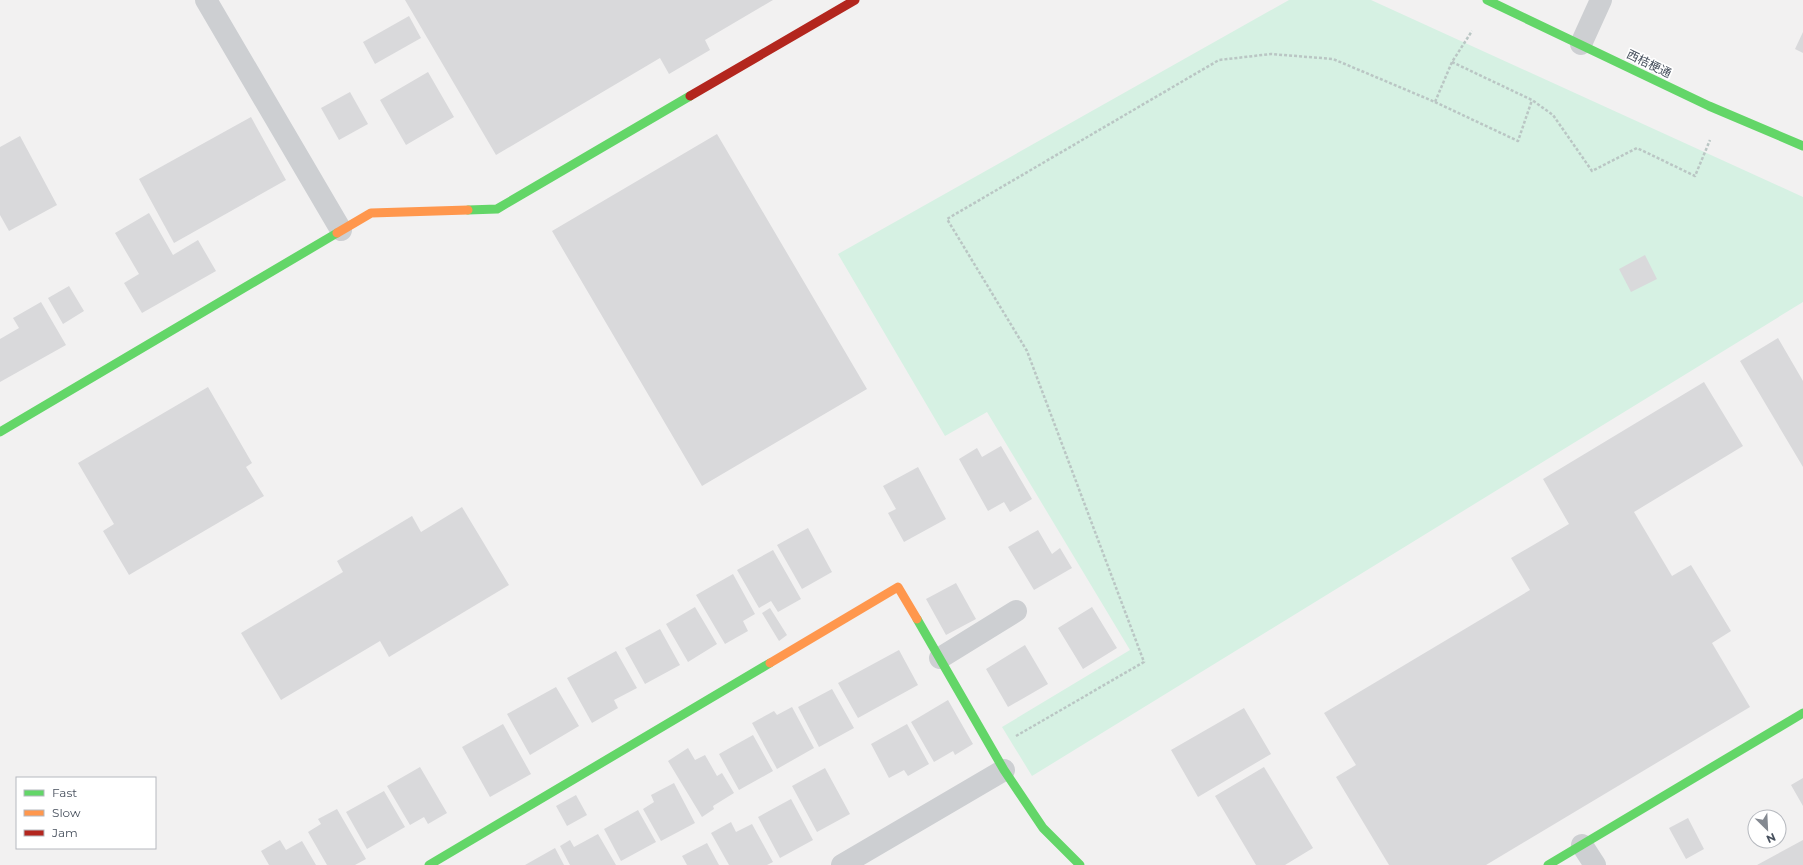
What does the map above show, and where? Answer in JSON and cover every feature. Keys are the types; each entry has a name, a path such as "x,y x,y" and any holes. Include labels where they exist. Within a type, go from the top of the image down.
{"street":[{"path":"206,0 341,230"},
{"path":"0,432 371,213 496,209 855,0"},
{"name":"西桔梗通","path":"1487,0 1709,106 1803,146"},
{"path":"1581,44 1601,0"},
{"path":"428,865 898,587 1004,770 1043,828 1080,865"},
{"path":"940,658 1016,611"},
{"path":"1548,865 1803,713"},
{"path":"842,865 1004,770"},
{"path":"1582,845 1594,865"}],"path":[{"path":"1435,102 1452,62 1472,31"},
{"path":"993,749 1144,662 1026,351 947,218 1219,60 1271,54 1333,59 1435,102 1518,141 1532,100"},
{"path":"1452,62 1532,100 1553,115 1592,171 1637,148 1695,176 1710,140"}],"green space":[{"path":"1289,0 1371,0 1803,197 1803,302 1032,776 1002,727 1130,650 987,412 945,436 838,254"}],"building":[{"path":"405,0 773,0 705,40 710,50 669,74 660,58 496,155"},
{"path":"409,16 421,38 375,64 363,42"},
{"path":"1803,32 1803,53 1795,49"},
{"path":"428,72 454,117 406,145 380,100"},
{"path":"350,92 368,124 339,140 321,108"},
{"path":"251,117 286,180 174,243 139,179"},
{"path":"717,134 867,389 702,486 552,231"},
{"path":"20,136 57,205 9,231 0,215 0,147"},
{"path":"149,213 173,255 198,240 216,271 142,313 124,283 139,274 115,233"},
{"path":"1645,255 1657,279 1631,292 1619,269"},
{"path":"69,286 84,311 63,324 48,298"},
{"path":"41,302 66,345 0,382 0,339 19,328 13,318"},
{"path":"1778,338 1803,381 1803,467 1740,361"},
{"path":"1704,382 1743,446 1634,512 1672,576 1691,565 1731,631 1712,643 1750,707 1486,865 1389,865 1336,777 1356,765 1324,713 1530,590 1511,558 1569,524 1543,479"},
{"path":"208,387 252,463 246,467 264,496 129,575 103,531 114,524 78,463"},
{"path":"1001,446 1032,499 1010,512 1004,502 988,511 959,459 977,448 982,457"},
{"path":"918,467 946,519 904,542 888,513 896,509 883,486"},
{"path":"462,507 509,585 389,657 380,641 281,700 241,633 343,572 337,561 412,516 421,532"},
{"path":"808,528 832,572 802,589 777,545"},
{"path":"1038,530 1052,554 1060,548 1072,568 1034,590 1008,547"},
{"path":"773,550 801,599 778,612 771,601 759,608 737,570"},
{"path":"733,574 755,614 743,621 748,631 725,644 696,595"},
{"path":"956,583 976,619 946,635 926,599"},
{"path":"695,607 717,644 688,662 666,624"},
{"path":"1092,607 1117,648 1083,669 1058,628"},
{"path":"770,608 787,635 779,641 762,613"},
{"path":"660,629 680,665 645,684 625,648"},
{"path":"1025,645 1048,684 1008,707 986,669"},
{"path":"899,650 918,685 858,718 838,683"},
{"path":"616,651 637,688 614,700 618,708 592,723 567,678"},
{"path":"556,687 579,726 530,755 507,714"},
{"path":"832,689 854,728 819,747 798,707"},
{"path":"948,700 973,744 955,755 953,751 934,762 911,722"},
{"path":"792,707 814,748 777,769 752,723 774,711 777,715"},
{"path":"1244,708 1271,754 1198,797 1171,750"},
{"path":"503,724 531,774 490,797 462,747"},
{"path":"907,724 929,764 908,776 904,770 889,778 871,744"},
{"path":"753,735 773,771 739,790 719,754"},
{"path":"688,748 695,760 705,755 717,776 722,773 734,793 713,806 714,809 702,817 668,761"},
{"path":"420,767 447,813 428,824 424,817 410,825 387,786"},
{"path":"1264,767 1313,848 1285,865 1256,865 1215,796"},
{"path":"825,768 850,814 817,832 792,786"},
{"path":"1803,778 1803,806 1791,785"},
{"path":"674,783 695,823 661,841 643,809 654,802 651,795"},
{"path":"384,791 405,827 367,849 346,812"},
{"path":"576,795 587,815 567,826 556,806"},
{"path":"791,799 813,840 780,858 758,817"},
{"path":"337,809 366,859 355,865 327,865 308,832 321,824 318,819"},
{"path":"638,810 656,842 621,861 604,829"},
{"path":"1688,818 1704,849 1686,859 1669,828"},
{"path":"731,822 736,832 752,824 773,862 767,865 729,865 711,833"},
{"path":"598,834 616,865 570,865 560,846 570,840 574,847"},
{"path":"280,840 286,850 302,841 316,865 269,865 261,851"},
{"path":"1803,840 1803,865 1757,865 1787,849"},
{"path":"707,843 719,865 687,865 682,856"},
{"path":"555,848 564,865 525,865"}],"traffic: fast":[{"path":"1487,0 1709,106 1803,146"},
{"path":"468,210 497,209 690,96"},
{"path":"0,432 337,233"},
{"path":"917,619 1004,770 1043,828 1080,865"},
{"path":"429,865 770,663"},
{"path":"1548,865 1803,713"}],"traffic: slow":[{"path":"337,233 371,213 468,210"},
{"path":"770,663 898,587 917,619"}],"traffic: jam":[{"path":"690,96 855,0"}]}
